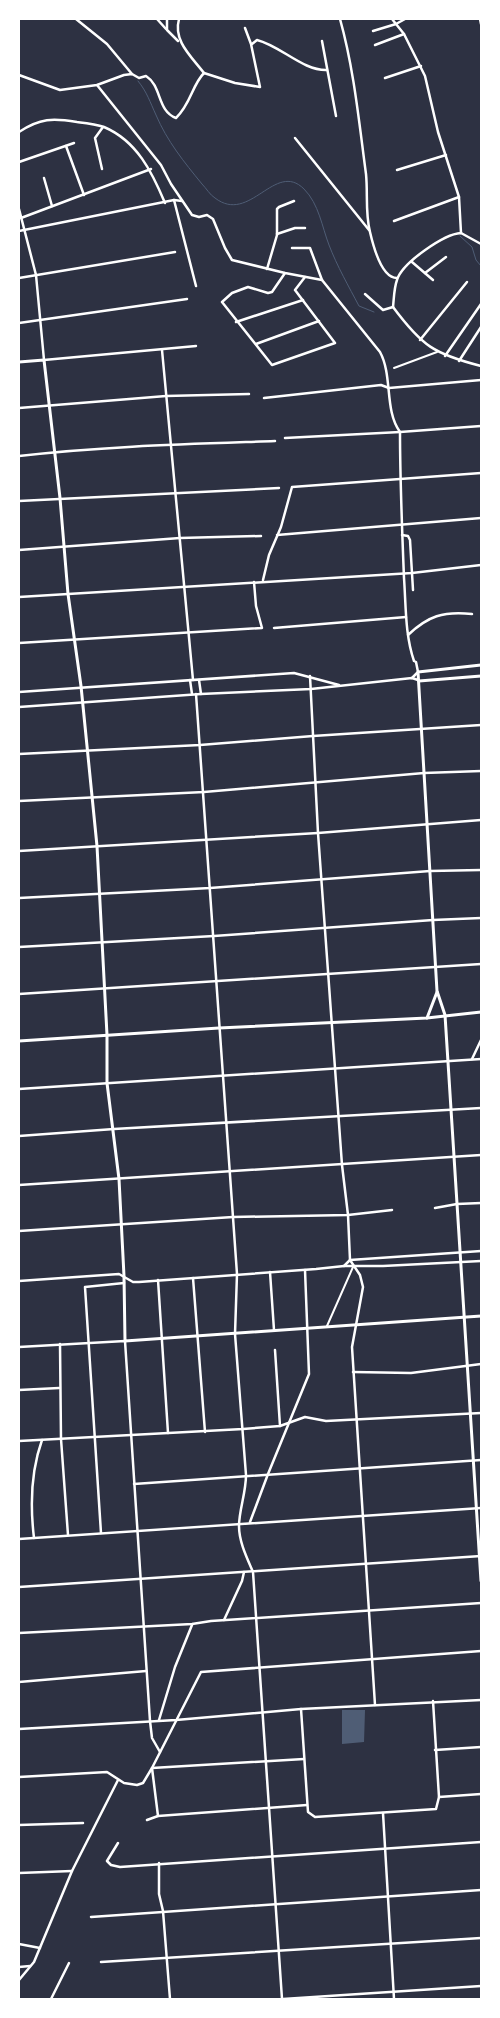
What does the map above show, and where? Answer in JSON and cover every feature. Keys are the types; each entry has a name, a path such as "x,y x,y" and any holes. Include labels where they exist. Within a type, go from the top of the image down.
{"street":[{"path":"76,19 107,44 132,74 139,78 146,76 150,78 169,115 176,118 192,97 199,77 204,73"},
{"path":"157,19 180,42 204,73 235,83 260,88 251,44 244,28"},
{"path":"167,19 167,30"},
{"path":"179,19 177,26 180,42"},
{"path":"340,19 354,87 366,176 370,230 385,272 388,276 397,278"},
{"path":"392,19 404,34 421,66 459,197 462,233"},
{"path":"373,31 396,24 405,19"},
{"path":"480,19 481,24"},
{"path":"375,45 404,34"},
{"path":"251,44 257,40 267,42 314,68 327,70"},
{"path":"322,41 336,116"},
{"path":"385,78 421,66"},
{"path":"19,75 60,90 97,85 132,74"},
{"path":"97,85 161,165 183,202 194,216 206,215 213,219 232,260 322,280"},
{"path":"19,132 33,122 54,119 103,127 119,135 136,150 151,169 165,203"},
{"path":"102,169 95,138 103,127"},
{"path":"295,138 370,230"},
{"path":"19,162 74,142"},
{"path":"66,146 84,194"},
{"path":"397,170 446,155"},
{"path":"21,218 151,169"},
{"path":"44,178 52,206"},
{"path":"394,221 459,197"},
{"path":"19,231 174,200 183,202"},
{"path":"174,200 196,286"},
{"path":"267,269 277,235 278,207 294,201"},
{"path":"19,209 26,230 36,275 42,319 44,360 60,498 68,594 81,686 93,798 97,846 107,1083 114,1128 118,1179 124,1276 125,1341 146,1671 152,1738 160,1752"},
{"path":"277,235 295,228 304,228"},
{"path":"462,233 481,244"},
{"path":"462,233 433,244 397,278 393,307 420,340 437,352 459,361 481,366"},
{"path":"292,248 310,248 322,280 380,352 384,362 394,423 400,432 406,617 409,646 416,662 419,680 435,966 437,991 445,1015 464,1317 479,1508 481,1581"},
{"path":"19,278 175,252"},
{"path":"426,273 446,257"},
{"path":"412,262 432,280"},
{"path":"285,273 272,292 268,293 248,287 232,293 223,300 222,304 256,344 270,364 274,365 333,345 335,341 295,290 304,277"},
{"path":"420,340 466,282"},
{"path":"365,294 383,310 393,307"},
{"path":"19,322 187,299"},
{"path":"236,322 304,300"},
{"path":"445,356 481,304"},
{"path":"256,344 319,321"},
{"path":"459,361 481,327"},
{"path":"19,362 196,346"},
{"path":"162,350 208,839 225,1123 237,1274 235,1334 244,1429 246,1475 246,1488 239,1524 240,1535 253,1572 282,1999 481,1986"},
{"path":"394,368 437,352"},
{"path":"264,398 381,385 389,388 481,380"},
{"path":"19,408 166,396 249,394"},
{"path":"285,438 481,426"},
{"path":"19,456 171,445 275,441"},
{"path":"263,581 264,571 281,527 292,487 481,473"},
{"path":"19,501 280,488"},
{"path":"277,535 402,523 481,518"},
{"path":"402,535 408,536 410,540 413,590"},
{"path":"19,550 180,538 261,536"},
{"path":"19,597 404,573 481,565"},
{"path":"19,643 262,628 256,606 254,582"},
{"path":"408,635 434,616 472,614"},
{"path":"274,628 406,617"},
{"path":"412,678 418,672 481,665"},
{"path":"19,692 81,686 294,673 340,686"},
{"path":"310,676 321,879 330,974 350,1260 360,1275 363,1287 352,1347 374,1705"},
{"path":"19,707 194,694 311,689 412,678 419,680 481,676"},
{"path":"199,680 201,694"},
{"path":"19,754 200,745 481,725"},
{"path":"19,801 204,792 424,773 481,771"},
{"path":"19,851 318,833 481,820"},
{"path":"19,898 210,888 321,879 481,870"},
{"path":"19,947 481,918"},
{"path":"19,994 481,964"},
{"path":"427,1018 437,991"},
{"path":"19,1041 219,1028 427,1018 481,1012"},
{"path":"472,1059 481,1040"},
{"path":"19,1089 481,1059"},
{"path":"19,1136 114,1128 481,1108"},
{"path":"19,1185 481,1156"},
{"path":"435,1208 457,1204 481,1203"},
{"path":"19,1232 233,1217 348,1215 392,1210"},
{"path":"344,1266 350,1260 481,1251"},
{"path":"19,1281 112,1275 124,1276 133,1282 344,1266 481,1260"},
{"path":"327,1327 353,1267"},
{"path":"250,1522 309,1374 305,1270"},
{"path":"270,1272 274,1330"},
{"path":"193,1278 205,1432"},
{"path":"158,1280 168,1433"},
{"path":"101,1533 85,1287 124,1283"},
{"path":"19,1347 357,1326 481,1316"},
{"path":"60,1344 62,1439 68,1535"},
{"path":"275,1350 280,1426"},
{"path":"353,1372 410,1373 481,1364"},
{"path":"19,1390 60,1388"},
{"path":"19,1441 205,1432 280,1426 304,1417 326,1421 481,1413"},
{"path":"34,1538 32,1491 36,1456 42,1440"},
{"path":"134,1484 481,1460"},
{"path":"19,1539 479,1508"},
{"path":"19,1587 480,1556"},
{"path":"224,1620 242,1581 244,1572"},
{"path":"19,1633 143,1628 224,1620 481,1603"},
{"path":"159,1720 175,1667 192,1624"},
{"path":"19,1777 107,1772 124,1783 137,1785 143,1783 201,1672 259,1666 481,1651"},
{"path":"19,1682 146,1671"},
{"path":"19,1729 176,1720 301,1709 481,1700"},
{"path":"301,1709 309,1815 315,1817 433,1810 438,1805 439,1797 433,1701"},
{"path":"436,1750 481,1747"},
{"path":"152,1768 304,1760"},
{"path":"152,1768 158,1816"},
{"path":"19,1980 31,1966 40,1948 72,1871 118,1780"},
{"path":"439,1797 481,1794"},
{"path":"148,1820 158,1816 307,1805"},
{"path":"382,1813 394,1999"},
{"path":"19,1825 83,1823"},
{"path":"118,1843 107,1858 107,1861 111,1865 120,1867 481,1842"},
{"path":"159,1863 160,1894 170,1999"},
{"path":"19,1873 72,1871"},
{"path":"91,1917 481,1890"},
{"path":"101,1962 481,1938"},
{"path":"19,1944 40,1948"},
{"path":"50,1999 70,1963"},
{"path":"19,1967 31,1966"}],"water":[{"path":"342,1710 365,1710 364,1742 342,1744"}],"waterway":[{"path":"138,81 146,93 160,125 182,159 215,198 228,204 240,204 283,182 293,182 304,189 317,209 332,253 359,306 374,312"},
{"path":"460,236 472,247 476,260 481,266"}]}
